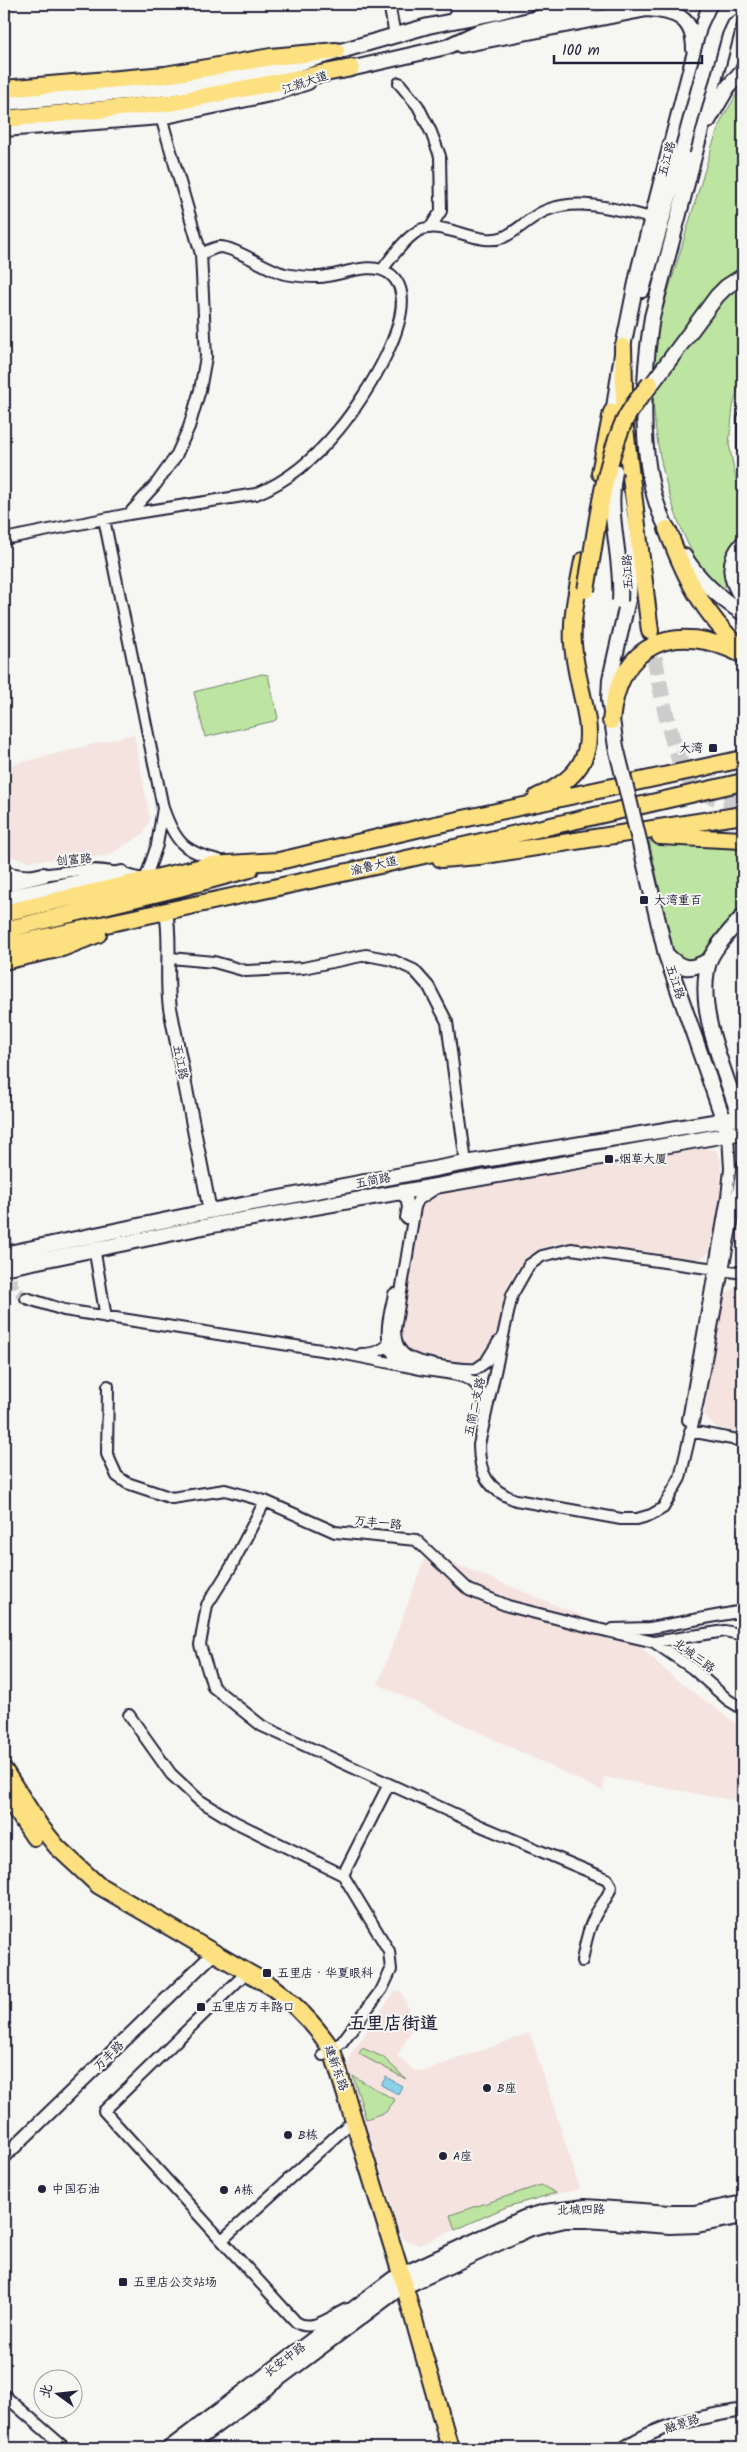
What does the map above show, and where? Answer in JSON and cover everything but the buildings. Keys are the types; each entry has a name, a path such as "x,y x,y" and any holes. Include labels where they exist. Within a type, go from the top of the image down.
{"main road":[{"path":"428,26 482,4"},
{"name":"江溉大道","path":"4,103 170,88 274,70 428,26 494,13 526,4"},
{"name":"江溉大道","path":"4,129 162,117 276,93 351,68 446,47 478,32 598,4"},
{"path":"446,47 675,4"},
{"name":"五江路","path":"710,4 693,60 639,268 612,412 614,473 630,576 627,602 613,658 609,699 616,747 666,955 728,1135"},
{"path":"650,631 625,428 625,341 688,152 715,30 722,15 735,4"},
{"path":"647,9 673,13 682,18 692,33 693,60"},
{"path":"4,89 165,76 271,57 336,51"},
{"path":"4,119 170,103 351,68"},
{"path":"688,152 718,103 743,70"},
{"name":"五江路","path":"688,152 652,317 643,389 644,424 656,498 667,529 696,575 723,600 743,613"},
{"path":"574,655 606,483 615,445 632,407 717,296 726,287 743,276"},
{"path":"613,658 620,601 620,566 612,523 612,485 628,426 650,384"},
{"path":"508,809 566,782 578,770 587,751 589,732 574,655 573,621 612,412"},
{"path":"667,529 685,576 695,594 719,627 743,654"},
{"path":"743,543 736,551 730,571 732,580 743,599"},
{"path":"611,721 616,692 622,678 639,656 649,648 674,638 688,638 714,643 743,654"},
{"path":"4,961 56,934 278,861 508,809 743,759"},
{"name":"渝鲁大道","path":"4,946 389,863 743,782"},
{"path":"389,863 479,856 743,816"},
{"path":"618,834 743,840"},
{"path":"5,901 145,880 230,863 278,861"},
{"path":"5,901 122,873"},
{"path":"5,901 43,875"},
{"path":"666,955 678,966 688,968 698,966 709,960 743,916"},
{"path":"4,930 56,934"},
{"path":"709,960 706,984 712,1029 741,1117 743,1131"},
{"name":"五简路","path":"4,1254 210,1211 466,1164 741,1117"},
{"name":"五简路","path":"4,1268 94,1248 395,1192 743,1131"},
{"name":"建新东路","path":"4,1770 40,1826 77,1866 120,1899 210,1958"},
{"name":"建新东路","path":"4,1792 31,1833 70,1875 115,1908 243,1976 286,2010 328,2052 450,2448"},
{"name":"建新东路","path":"328,2052 346,2126 399,2282 440,2448"},
{"name":"北城四路","path":"399,2282 524,2218 545,2212 584,2207 694,2213 743,2203"},
{"name":"北城四路","path":"399,2282 545,2224 586,2220 688,2226 743,2216"},
{"name":"长安中路","path":"170,2448 366,2299 399,2282"},
{"name":"长安中路","path":"186,2448 399,2282"}],"street":[{"path":"389,4 395,35"},
{"path":"399,83 418,106 432,132 440,156 441,211 430,228"},
{"path":"129,514 156,484 176,456 189,427 200,390 206,357 201,254 162,117"},
{"path":"382,270 416,232 430,228 444,229 483,239 504,237 546,210 573,203 652,218"},
{"path":"4,539 129,514 256,494 272,488 305,464 338,430 377,375 392,345 400,319 401,300 397,284 391,275 382,270 362,269 320,277 285,274 253,261 233,250 219,247 201,254"},
{"path":"743,418 743,449"},
{"path":"104,519 163,808 170,827 180,844 204,857 230,863"},
{"path":"145,880 157,845 163,808"},
{"name":"创富路","path":"4,871 19,875 43,875 82,870 122,873 145,880"},
{"name":"五江路","path":"166,912 170,934 167,991 210,1211"},
{"path":"170,958 214,962 246,971 303,968 366,955 392,960 414,970 429,987 447,1022 466,1164"},
{"name":"五简二支路","path":"720,1269 730,1169 728,1135"},
{"name":"五简二支路","path":"720,1269 571,1249 556,1251 542,1256 529,1265 519,1279 512,1295 479,1445 479,1462 484,1476 493,1488 503,1496 516,1500 621,1519 644,1517 663,1508 680,1478 690,1430 689,1409 720,1269 743,1165"},
{"path":"445,1183 424,1195 414,1207 395,1337 401,1351 412,1360 468,1370 481,1367 504,1334"},
{"path":"395,1192 404,1195 408,1206 388,1327 389,1344 395,1356 411,1367"},
{"path":"94,1248 106,1318"},
{"path":"720,1269 743,1273"},
{"path":"26,1298 64,1310 106,1318 340,1353 472,1380 482,1391 485,1419"},
{"path":"340,1353 371,1353 389,1344 395,1329"},
{"name":"万丰一路","path":"108,1386 107,1454 117,1476 127,1483 172,1498 225,1490 265,1501 335,1532 416,1540 469,1590 508,1606 598,1629 654,1642 725,1632 743,1634"},
{"path":"690,1430 743,1441"},
{"path":"265,1501 231,1567 206,1605 200,1645 213,1686 262,1726 481,1826 607,1879 611,1886 609,1894 592,1920 586,1938 582,1961"},
{"path":"598,1629 650,1628 743,1610"},
{"name":"北城三路","path":"654,1642 692,1668 728,1700 743,1709"},
{"path":"129,1715 171,1774 199,1800 235,1822 343,1875 389,1951 391,1970 377,1996 350,2032 328,2052"},
{"path":"343,1875 389,1784"},
{"name":"万丰路","path":"4,2157 210,1958"},
{"path":"243,1976 104,2111 299,2324 307,2326 316,2325 366,2299"},
{"path":"222,2240 346,2126"},
{"path":"4,2394 65,2448"},
{"name":"融景路","path":"624,2448 637,2439 690,2419 743,2410"}],"shaded area":[{"path":"134,734 150,819 142,835 107,856 28,861 4,854 4,767"},
{"path":"692,1147 715,1150 721,1159 720,1196 709,1253 698,1260 571,1243 558,1243 532,1253 522,1262 508,1283 498,1329 482,1356 471,1363 417,1354 406,1346 401,1330 420,1209 423,1202 444,1192"},
{"path":"743,1203 743,1253 737,1245"},
{"path":"743,1283 743,1433 717,1428 704,1414 723,1295"},
{"path":"427,1552 609,1627 638,1645 674,1678 743,1729 743,1802 604,1777 603,1791 378,1684"},
{"path":"395,1991 401,1991 415,2025 397,2056 415,2071 424,2071 530,2033 580,2189 523,2201 419,2245 402,2238 348,2067 350,2055"}],"green space":[{"path":"743,84 743,371 733,407 729,444 736,480 743,497 743,537 728,584 723,588 699,564 688,544 675,512 662,467 658,443 653,395 653,371 662,310 712,146 722,119"},
{"path":"262,674 268,675 278,718 274,721 205,737 194,692"},
{"path":"649,841 743,845 743,903 699,958 686,960 673,950"},
{"path":"362,2048 383,2057 406,2079 359,2054"},
{"path":"353,2076 395,2100 386,2112 366,2119"},
{"path":"541,2185 556,2193 506,2207 455,2230 450,2215"}],"water":[{"path":"386,2077 402,2086 398,2094 381,2085"}],"tunnel":[{"path":"650,634 670,732 683,769 691,782 702,792 722,799 743,800"},
{"path":"4,1219 13,1284 17,1291 26,1298"}],"place":[{"name":"大湾","path":"713,748"},
{"name":"大湾重百","path":"644,900"},
{"name":"烟草大厦","path":"609,1159"},
{"name":"五里店‧华夏眼科","path":"267,1973"},
{"name":"五里店万丰路口","path":"201,2007"},
{"name":"B座","path":"487,2088"},
{"name":"B栋","path":"288,2135"},
{"name":"A座","path":"443,2156"},
{"name":"中国石油","path":"42,2189"},
{"name":"A栋","path":"224,2190"},
{"name":"五里店公交站场","path":"123,2282"}],"district":[{"name":"五里店街道","path":"393,2024"}]}
